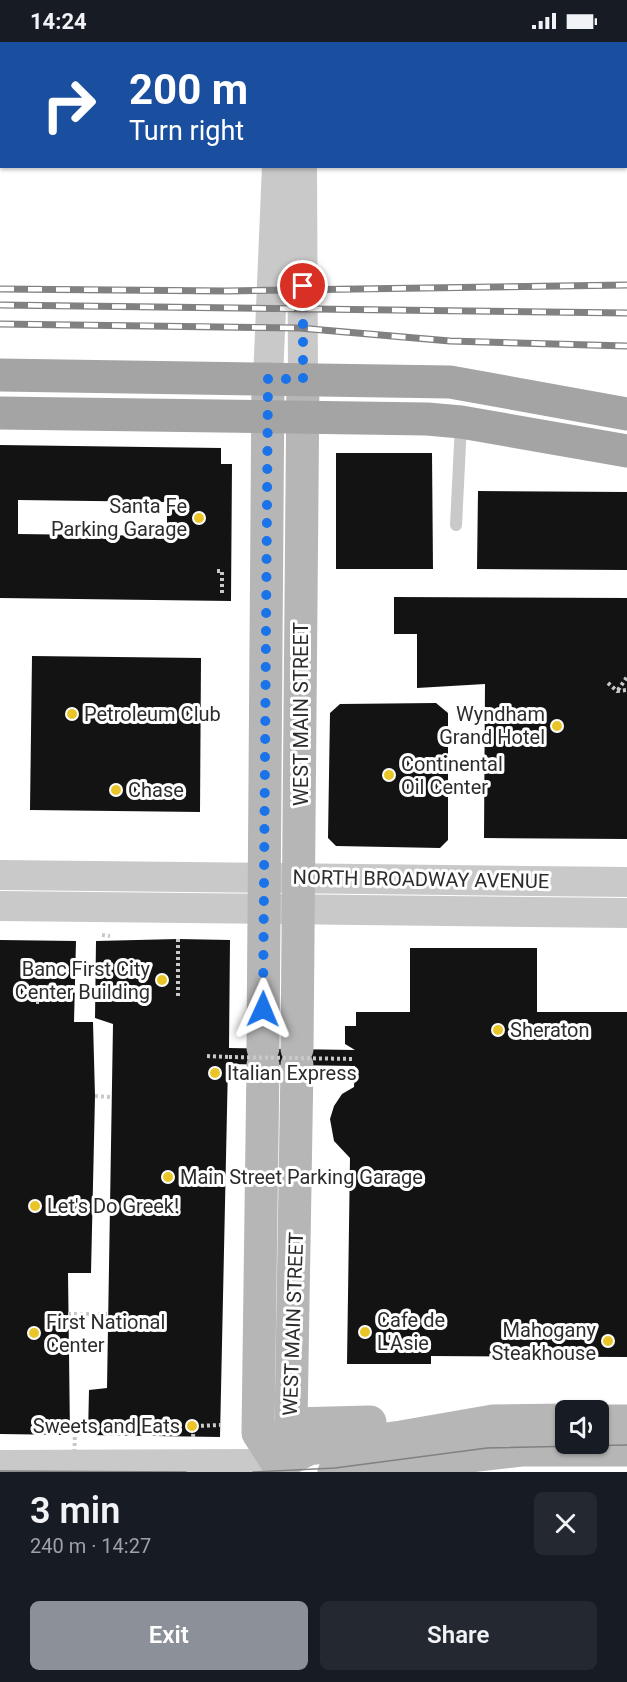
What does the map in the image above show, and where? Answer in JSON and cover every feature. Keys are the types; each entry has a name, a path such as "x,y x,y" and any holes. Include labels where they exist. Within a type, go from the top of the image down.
{"main road":[{"path":"0,375 474,384 627,414"},
{"name":"WEST MAIN STREET","path":"268,379 258,1433 290,1468"},
{"name":"WEST MAIN STREET","path":"290,1468 296,1222 303,379"},
{"path":"0,413 427,419 461,422 627,451"},
{"path":"266,656 301,657"},
{"path":"261,1222 296,1222"},
{"path":"609,1421 627,1421"},
{"path":"291,1424 514,1438 627,1450"},
{"path":"333,1472 514,1438 555,1424"},
{"path":"290,1468 309,1449 401,1437 514,1438"}],"street":[{"path":"268,379 277,168"},
{"path":"302,168 303,379"},
{"name":"NORTH BROADWAY AVENUE","path":"0,874 627,882"},
{"name":"NORTH BROADWAY AVENUE","path":"0,906 627,913"},
{"path":"0,1465 290,1468"}],"lane":[{"path":"456,525 461,422"}],"path":[{"path":"217,571 222,571 222,596"},
{"path":"617,690 627,677"},
{"path":"608,682 617,690 627,690"},
{"path":"102,935 110,936"},
{"path":"178,939 176,956 178,996"},
{"path":"110,969 126,960"},
{"path":"122,992 129,987"},
{"path":"207,1056 355,1059"},
{"path":"94,1096 110,1097"},
{"path":"68,1314 108,1314"},
{"path":"194,1437 194,1426 221,1425"},
{"path":"70,1430 75,1430 74,1472"}],"building":[{"name":"Santa Fe Parking Garage","path":"0,445 221,448 221,464 232,464 231,601 0,598","holes":["18,500 167,502 167,536 18,534"]},
{"path":"336,453 432,453 433,569 336,569"},
{"path":"478,491 627,492 627,570 477,569"},
{"path":"394,597 627,598 627,839 484,838 485,684 417,688 417,634 394,634"},
{"path":"32,656 201,658 200,812 30,810"},
{"name":"Continental Oil Center","path":"436,703 448,713 448,840 440,848 336,846 328,838 330,713 340,704"},
{"path":"0,940 76,941 74,1022 93,1022 95,1096 91,1273 68,1273 70,1435 0,1434"},
{"path":"230,940 229,1048 355,1050 345,1044 345,1026 356,1026 356,1012 410,1012 410,948 537,948 537,1012 627,1012 627,1357 431,1356 431,1364 347,1364 350,1158 334,1141 330,1119 334,1106 342,1094 354,1087 355,1066 228,1064 220,1437 88,1435 89,1390 107,1388 113,1024 95,1018 96,941"}],"tram line":[{"path":"253,1472 335,1468 487,1448 627,1445"},
{"path":"0,1471 186,1472"}],"railway":[{"path":"0,289 227,291 627,285"},
{"path":"0,305 627,313"},
{"path":"0,324 299,328 450,341 627,346"}],"place":[{"name":"Santa Fe Parking Garage","path":"199,518"},
{"name":"Petroleum Club","path":"72,714"},
{"name":"Wyndham Grand Hotel","path":"557,726"},
{"name":"Continental Oil Center","path":"389,775"},
{"name":"Chase","path":"116,790"},
{"name":"Banc First City Center Building","path":"162,980"},
{"name":"Sheraton","path":"498,1030"},
{"name":"Italian Express","path":"215,1073"},
{"name":"Main Street Parking Garage","path":"168,1177"},
{"name":"Let's Do Greek!","path":"35,1206"},
{"name":"Cafe de L'Asie","path":"365,1332"},
{"name":"First National Center","path":"34,1333"},
{"name":"Mahogany Steakhouse","path":"608,1341"},
{"name":"Sweets and Eats","path":"192,1426"}],"route":[{"path":"263,1009 268,379 303,379 303,286"}]}
